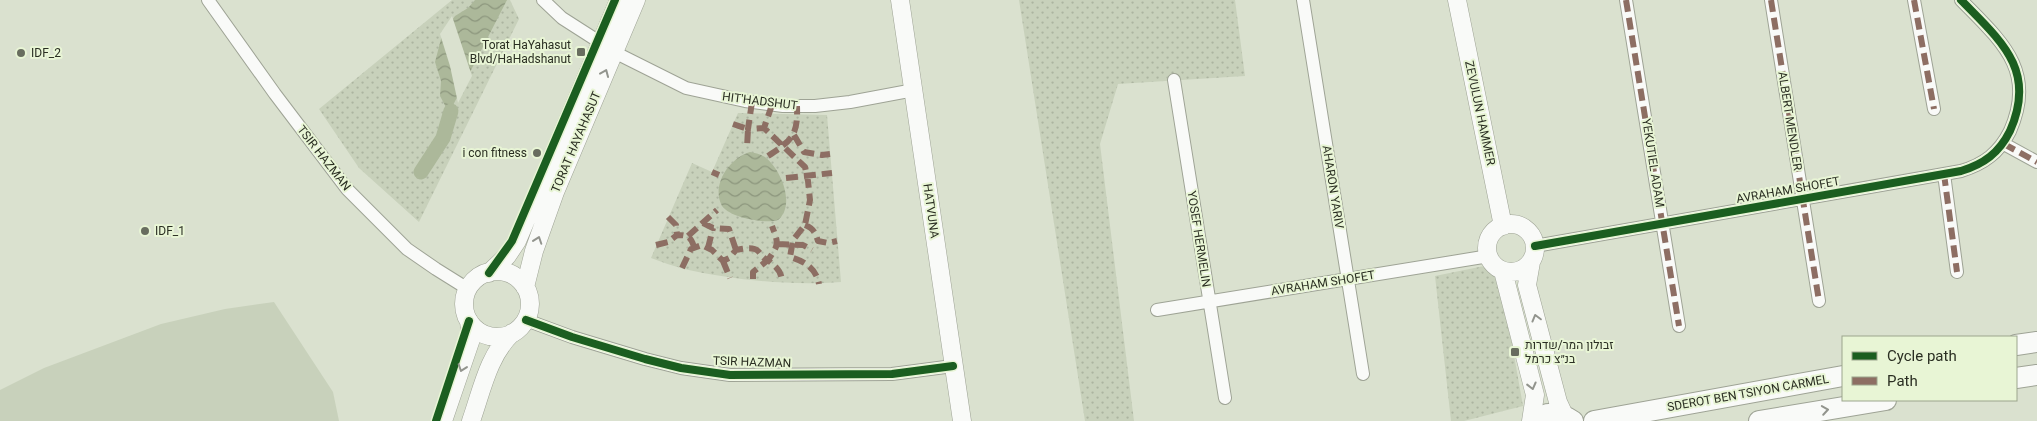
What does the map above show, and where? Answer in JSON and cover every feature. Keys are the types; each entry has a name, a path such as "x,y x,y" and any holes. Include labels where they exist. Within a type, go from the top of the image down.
{"main road":[{"path":"2017,345 2037,342"},
{"path":"2017,378 2037,374"},
{"name":"SDEROT BEN TSIYON CARMEL","path":"1594,421 1842,376"},
{"path":"1759,421 1880,401"},
{"path":"1532,421 1546,415 1569,418"}],"street":[{"name":"HIT'HADSHUT","path":"543,0 562,18 608,47 686,88 745,101 783,106 815,106 850,102 914,90"},
{"name":"TORAT HAYAHASUT","path":"525,287 534,252 608,47 619,0"},
{"name":"TORAT HAYAHASUT","path":"489,272 507,256 517,241 608,47 636,0"},
{"name":"HATVUNA","path":"900,0 962,421"},
{"name":"AHARON YARIV","path":"1303,0 1364,374"},
{"name":"ZEVULUN HAMMER","path":"1457,0 1503,226"},
{"name":"YEKUTIEL ADAM","path":"1626,0 1679,326"},
{"name":"ALBERT MENDLER","path":"1771,0 1819,301"},
{"path":"1914,0 1934,110"},
{"name":"AVRAHAM SHOFET","path":"1533,254 1662,224 1944,174 1978,166 2004,144 2019,115 2022,90 2018,67 2003,43 1962,0"},
{"name":"TSIR HAZMAN","path":"211,1 275,94 347,189 408,248 436,269 468,289"},
{"name":"YOSEF HERMELIN","path":"1174,80 1225,398"},
{"path":"2004,144 2037,162"},
{"path":"1944,174 1956,272"},
{"path":"1533,254 1518,271 1503,270 1497,267 1489,256 1489,241 1497,229 1503,226 1518,225 1530,233 1533,254 1527,285 1558,402 1569,418"},
{"name":"AVRAHAM SHOFET","path":"1156,310 1489,256"},
{"path":"1503,270 1535,395 1532,421"},
{"path":"443,421 471,339 465,300 468,289 481,276 489,272 499,271 510,274 525,287 530,303 526,320 520,328 512,333 493,337 475,328 469,321"},
{"name":"TSIR HAZMAN","path":"526,320 572,337 645,359 681,368 730,375 892,374 953,366"},
{"path":"471,421 492,359 512,333"}],"shaded area":[{"path":"452,0 510,0 519,19 419,222 359,168 319,109"},
{"path":"1019,0 1235,0 1245,76 1118,84 1100,144 1134,421 1085,421"},
{"path":"738,113 827,115 841,282 782,283 742,279 684,269 651,258 692,163 712,172"},
{"path":"1484,266 1500,276 1523,406 1464,421 1451,421 1435,276"},
{"path":"274,302 333,392 339,421 0,421 0,390 44,368 161,324 225,309"}],"water":[{"path":"475,0 507,0 449,113 440,96 441,81 435,62 446,28 455,16 468,8"},
{"path":"750,152 765,157 781,178 786,197 786,206 778,220 747,219 731,213 721,204 719,188 725,172 736,160"}],"pier":[{"path":"452,16 472,76 458,103 450,66 440,34"}],"waterway":[{"path":"421,172 443,138 451,111"}],"marked path":[{"path":"1626,0 1679,326"},
{"path":"1771,0 1819,301"},
{"path":"1914,0 1934,109"},
{"path":"752,102 748,129 764,128"},
{"path":"772,105 764,128 805,167 808,181 810,200 805,225 793,240 790,257 809,266 819,284"},
{"path":"768,156 783,146 795,131 797,106"},
{"path":"733,124 748,129 747,148"},
{"path":"794,135 804,152 822,155 830,154"},
{"path":"2004,144 2037,162"},
{"path":"712,172 719,175"},
{"path":"786,178 832,173"},
{"path":"1944,174 1957,272"},
{"path":"688,236 717,210"},
{"path":"668,217 676,225 677,235"},
{"path":"703,223 713,228 729,229 736,250"},
{"path":"805,225 810,227 818,241 828,243 837,241"},
{"path":"682,268 691,249 702,245 712,250 723,261 729,258 736,250 747,248 756,249 768,260 777,244 772,226"},
{"path":"708,248 713,228"},
{"path":"656,245 668,242 677,235 681,235 688,237 694,247"},
{"path":"777,244 803,245 812,250"},
{"path":"753,279 753,272 768,260 779,271 782,281"},
{"path":"723,261 730,278"}],"cycle path":[{"path":"489,273 512,241 615,0"},
{"path":"1535,246 1961,171 1984,161 2001,146 2010,131 2017,110 2019,91 2017,74 2011,58 2001,43 1961,0"},
{"path":"526,320 572,337 645,359 681,368 730,375 892,374 953,366"},
{"path":"436,421 469,321"}],"place":[{"name":"Torat HaYahasut Blvd/HaHadshanut","path":"581,52"},
{"name":"IDF_2","path":"21,53"},
{"name":"i con fitness","path":"537,153"},
{"name":"IDF_1","path":"145,231"},
{"name":"זבולון המר/שדרות בנ״צ כרמל","path":"1515,352"}]}
